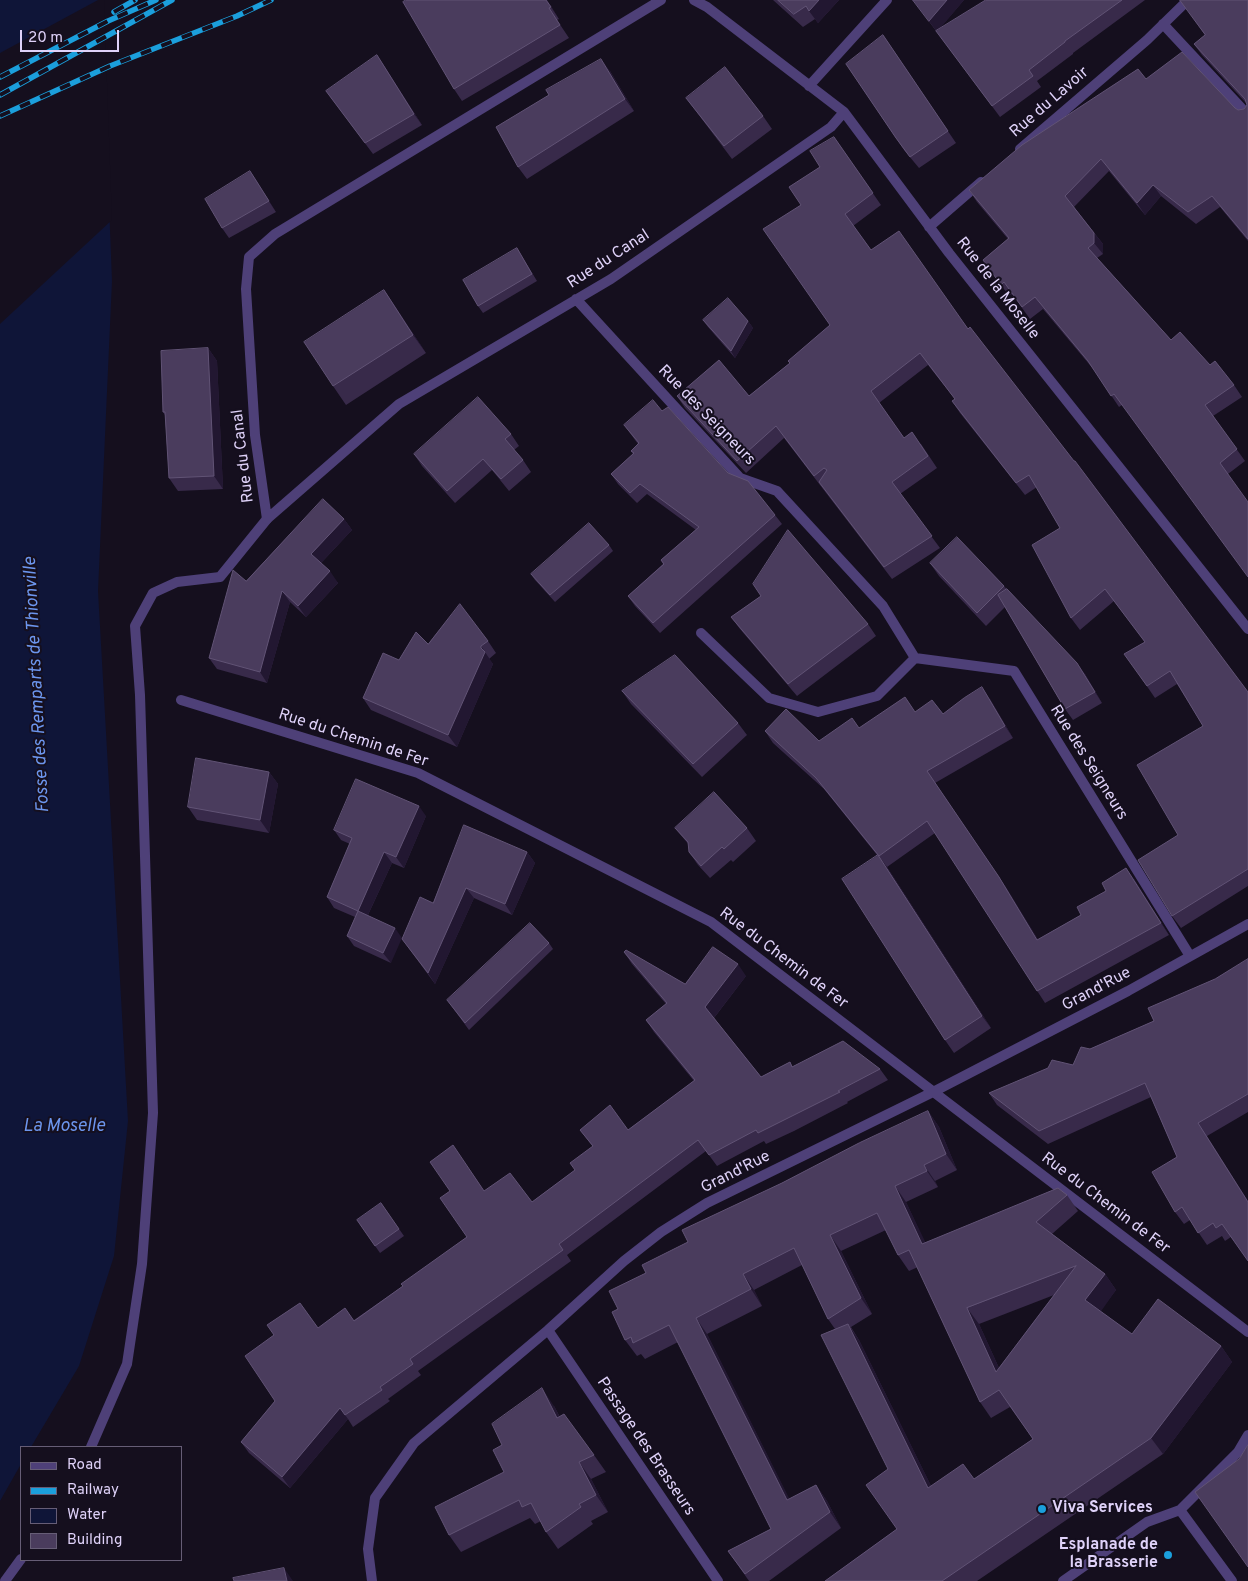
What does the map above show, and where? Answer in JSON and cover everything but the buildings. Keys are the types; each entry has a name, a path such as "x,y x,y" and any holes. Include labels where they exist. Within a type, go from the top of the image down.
{"street":[{"name":"Rue du Canal","path":"267,519 254,435 246,289 250,257 275,234 661,0"},
{"name":"Rue de la Moselle","path":"694,0 707,7 844,112 929,227 1248,629"},
{"path":"809,86 887,0"},
{"name":"Rue du Lavoir","path":"1013,155 1147,40 1188,0"},
{"path":"1163,24 1248,115"},
{"name":"Rue du Canal","path":"267,519 399,404 611,279 831,127 844,112"},
{"path":"929,227 990,174"},
{"name":"Rue des Seigneurs","path":"576,300 740,478 777,491 883,606 915,658 1014,671 1190,956"},
{"path":"91,1446 127,1364 142,1264 152,1113 140,695 135,626 152,593 177,582 220,577 267,519"},
{"path":"701,633 769,698 818,712 877,696 915,658"},
{"name":"Rue du Chemin de Fer","path":"180,700 418,773 711,922 1248,1332"},
{"name":"Grand'Rue","path":"372,1581 368,1549 375,1498 414,1443 548,1330 624,1260 661,1232 700,1208 1120,995 1248,924"},
{"name":"Passage des Brasseurs","path":"548,1330 718,1581"},
{"path":"1063,1581 1147,1522 1180,1510 1238,1452 1248,1435"},
{"path":"1180,1510 1232,1581"},
{"path":"5,1581 20,1560"}],"water":[{"name":"La Moselle","path":"0,0 101,0 112,281 98,591 128,1121 114,1256 79,1366 32,1446 20,1446 20,1466 0,1501"}],"pier":[{"path":"98,0 104,0 112,220 0,324 0,53"}],"railway":[{"path":"114,12 135,0"},
{"path":"0,77 108,21 156,0"},
{"path":"0,95 172,0"},
{"path":"0,116 110,66 237,16 271,0"}],"place":[{"name":"Viva Services","path":"1042,1509"},
{"name":"Esplanade de la Brasserie","path":"1168,1555"}],"water label":[{"name":"Fosse des Remparts de Thionville","path":"38,685"}]}
